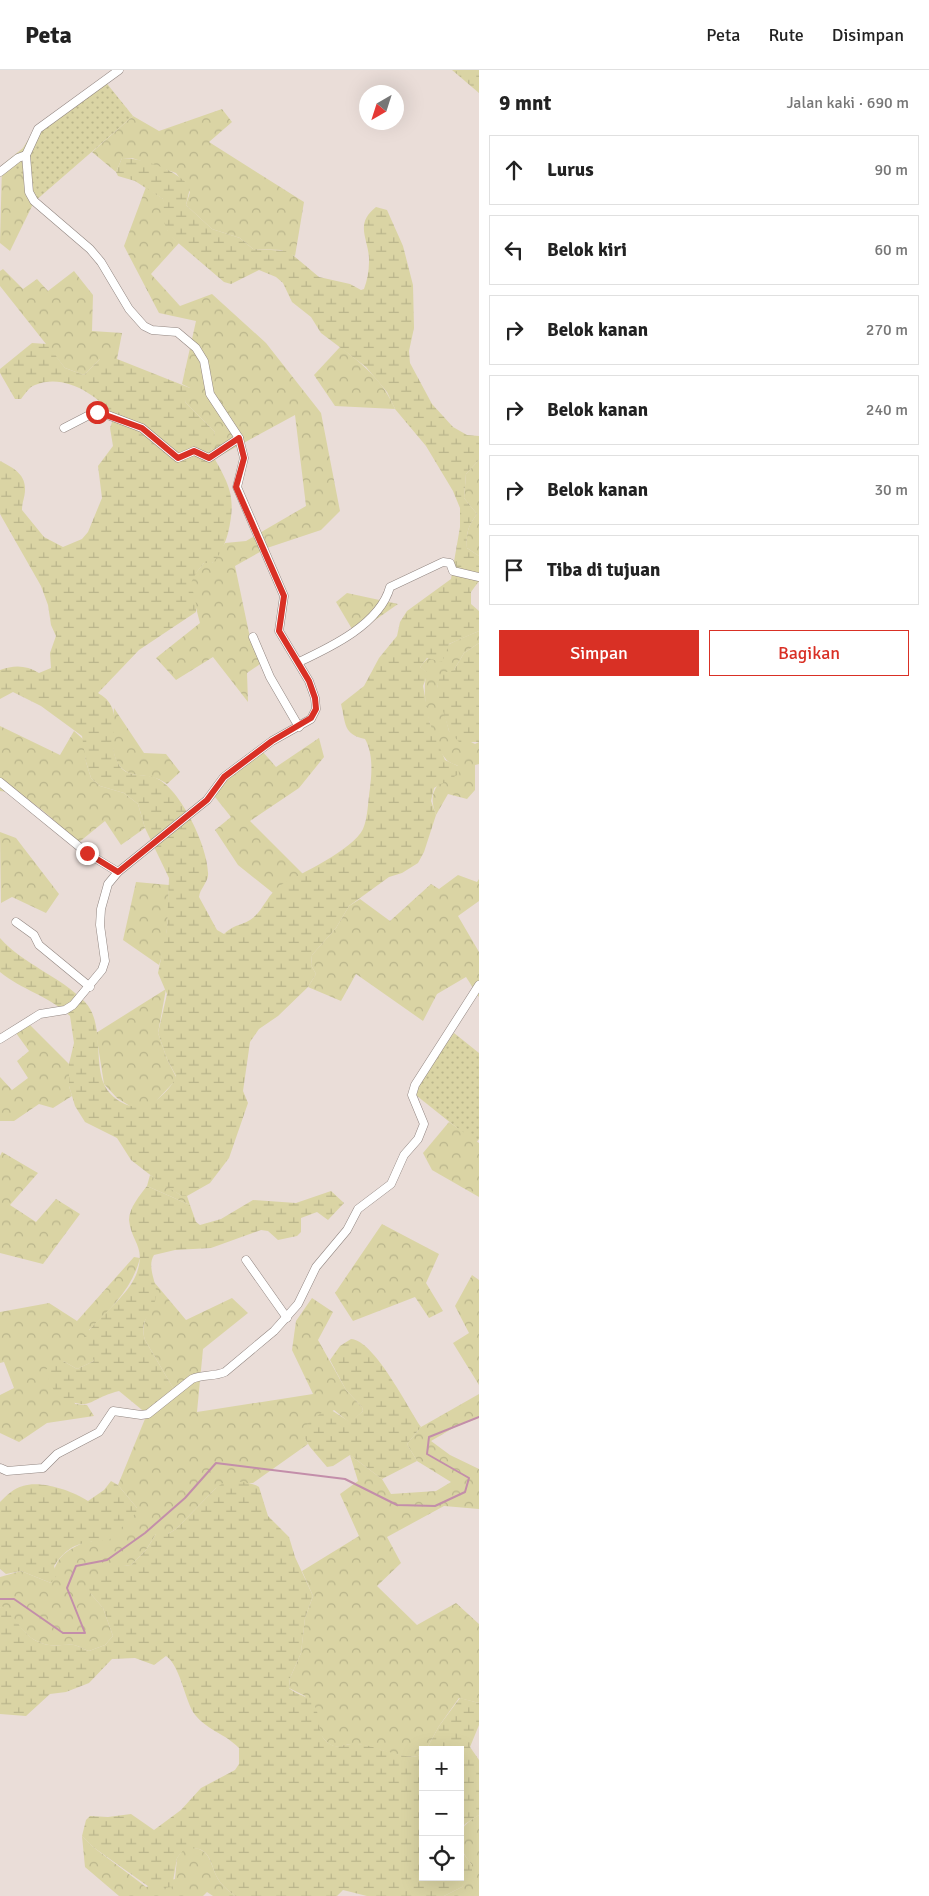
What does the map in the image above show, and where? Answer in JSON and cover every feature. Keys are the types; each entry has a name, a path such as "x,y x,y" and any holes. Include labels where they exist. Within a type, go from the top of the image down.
{"street":[{"path":"0,1039 40,1014 65,1010 73,1005 90,987 102,970 105,961 100,925 101,909 108,884 118,872 207,800 224,777 272,741 299,727 311,718 316,709 315,698 309,681 279,631 284,596 236,487 244,458 239,438 210,394 204,361 196,348 177,332 152,330 144,326 129,309 90,249 34,201 29,192 26,155 38,129 119,70"},
{"path":"0,172 18,158 26,155"},
{"path":"64,428 97,412 142,428 178,458 194,451 209,458 239,438"},
{"path":"299,662 345,640 386,601 390,587 434,566 443,562 450,563 453,571 479,577"},
{"path":"253,637 270,677 299,727"},
{"path":"0,782 87,853 118,872"},
{"path":"16,922 34,935 39,945 90,987"},
{"path":"0,1468 7,1472 43,1468 56,1454 99,1432 113,1411 141,1415 154,1411 192,1379 215,1376 225,1372 287,1318 298,1304 316,1266 347,1230 358,1209 391,1184 404,1155 418,1139 424,1124 412,1095 415,1085 479,984"},
{"path":"246,1260 287,1318"}],"green space":[{"path":"452,70 479,70 479,93"},
{"path":"104,80 133,116 34,202 2,165 23,148 38,124 86,98"},
{"path":"222,109 232,122 209,142 304,202 295,256 281,250 253,249 240,238 212,229 186,205 190,192 176,173 132,158 122,158 116,172 92,152 133,116 159,131"},
{"path":"122,158 140,160 159,166 178,176 190,188 186,205 212,229 240,238 253,249 288,251 319,277 350,284 361,290 365,286 369,265 369,254 364,233 365,220 376,207 387,210 403,246 413,285 414,328 409,351 410,363 432,404 453,427 467,435 479,436 479,460 466,474 464,498 477,514 468,530 467,548 479,556 479,581 471,592 471,604 479,611 479,631 449,644 442,662 427,658 420,667 428,673 423,686 430,724 445,760 458,766 459,774 434,788 431,801 436,815 424,852 418,863 402,873 389,877 349,906 336,928 312,955 311,965 316,974 308,987 278,1016 259,1029 250,1042 243,1091 248,1103 229,1158 210,1183 187,1196 182,1196 162,1184 131,1160 117,1138 85,1122 75,1106 69,1086 69,1064 74,1043 70,1016 53,1003 17,984 0,972 0,938 20,956 65,985 85,1002 95,1020 99,1064 104,1084 119,1101 133,1106 148,1106 160,1097 172,1083 176,1076 167,1059 158,1033 167,994 158,973 167,929 169,878 145,828 138,804 124,793 100,786 91,778 86,762 82,736 41,706 13,692 0,699 0,670 20,667 29,668 39,673 51,668 50,653 56,636 51,625 48,605 41,586 0,514 0,461 21,475 25,484 22,510 44,537 63,547 82,539 88,532 102,498 98,466 113,446 110,428 114,416 89,393 68,384 57,382 35,385 21,399 15,399 0,373 0,369 32,343 47,344 65,368 84,375 100,359 117,359 190,388 192,390 185,402 215,432 211,452 223,473 230,491 231,520 227,537 220,553 212,563 204,563 191,584 195,597 196,612 139,650 98,693 107,700 112,708 114,717 113,746 119,765 126,772 153,777 163,782 173,792 191,819 204,851 207,865 208,876 199,897 217,930 224,934 231,928 254,917 272,893 281,885 338,853 349,845 363,829 371,782 371,756 365,739 349,731 345,723 341,704 364,686 379,658 397,636 400,622 407,611 451,579 460,527 460,508 453,491 426,446 395,409 387,392 366,367 321,333 311,317 292,302 283,283 276,277 259,270 231,284 224,282 169,235 164,222 163,199 135,181 118,176 116,172"},
{"path":"2,165 29,178 34,202 10,251 0,243"},
{"path":"146,187 163,199 167,228 179,243 151,274 180,306 212,294 266,343 321,413 340,511 321,530 267,548 235,566 249,633 263,662 247,673 248,702 213,657 176,680 156,658 200,623 191,589 191,579 204,563 212,563 225,543 246,541 306,506 295,415 214,459 211,449 215,432 185,402 190,388 182,384 196,321 159,313 124,246"},
{"path":"3,269 23,289 37,279 48,291 74,271 93,295 92,331 122,333 117,359 100,359 84,375 65,368 0,286 0,271"},
{"path":"340,347 372,374 385,390 395,409 335,406 314,375"},
{"path":"479,460 479,556 467,548 468,530 477,514 464,498 466,474"},
{"path":"347,593 398,604 355,634 336,602"},
{"path":"479,631 479,643 464,653 454,670 437,684 449,731 475,744 479,742 479,764 475,765 475,790 467,799 448,794 436,815 433,799 436,787 458,766 446,759 435,740 426,705 425,682 427,673 420,667 440,650 455,641"},
{"path":"479,643 479,742 459,742 449,731 437,684 442,673 454,670 464,653"},
{"path":"114,708 144,753 166,754 180,772 167,784 156,778 127,772 120,766 115,758 113,749"},
{"path":"0,726 60,755 74,731 84,740 86,762 91,778 100,786 124,793 138,804 145,828 121,845 105,821 78,843 33,803 11,793 0,791"},
{"path":"319,738 324,757 299,788 250,821 304,875 280,886 273,893 238,865 215,830 231,817 211,792 263,752 276,767"},
{"path":"0,832 16,838 59,894 46,913 12,897 1,903"},
{"path":"458,875 477,882 479,879 479,901 458,916 479,952 479,997 466,977 437,994 423,1021 356,974 341,1001 308,987 316,974 311,965 312,955 336,928 349,906 360,899 390,921 431,884 439,889"},
{"path":"136,882 169,885 166,935 159,965 123,940"},
{"path":"166,989 158,1033 167,1059 176,1077 174,1082 154,1103 144,1109 133,1108 117,1098 104,1084 96,1033"},
{"path":"29,1024 69,1064 69,1086 72,1096 53,1108 39,1104 14,1121 0,1121 0,1077 12,1090 28,1078 17,1061 29,1051 16,1033"},
{"path":"454,1033 479,1053 479,1139 476,1143 417,1096 415,1087"},
{"path":"449,1122 479,1143 479,1197 432,1170 423,1153"},
{"path":"2,1152 38,1173 10,1205 36,1222 56,1199 80,1214 43,1264 0,1253 0,1156"},
{"path":"150,1175 182,1196 187,1196 190,1205 147,1186"},
{"path":"147,1186 190,1205 196,1222 200,1225 221,1219 253,1200 296,1203 331,1191 344,1203 328,1220 317,1212 301,1218 301,1232 297,1236 278,1240 268,1231 261,1230 211,1248 175,1250 154,1255 151,1265 156,1297 143,1327 143,1333 145,1340 176,1393 167,1404 147,1414 119,1391 89,1403 83,1404 68,1400 56,1395 45,1371 55,1359 77,1369 94,1361 84,1337 126,1291 136,1275 140,1258 130,1228 129,1215 135,1202"},
{"path":"382,1224 439,1254 426,1283 443,1311 429,1318 415,1297 353,1321 335,1293"},
{"path":"134,1257 140,1258 137,1269 127,1288 113,1306 89,1330 94,1361 77,1369 63,1361 75,1404 87,1405 94,1416 47,1423 19,1442 0,1433 0,1395 14,1388 4,1362 0,1363 0,1312 49,1303 77,1321"},
{"path":"472,1275 479,1280 479,1385 453,1343 469,1333 455,1306"},
{"path":"154,1282 186,1320 232,1298 248,1313 203,1349 197,1412 313,1394 292,1350 296,1321 312,1298 333,1312 318,1340 346,1390 362,1407 363,1411 350,1423 334,1410 302,1432 308,1444 253,1483 239,1483 216,1488 176,1529 168,1534 156,1534 146,1550 131,1565 123,1566 91,1594 103,1608 113,1636 105,1645 89,1651 74,1645 43,1644 28,1635 7,1611 2,1607 0,1608 0,1577 21,1571 51,1583 55,1567 66,1552 86,1541 91,1542 137,1508 118,1485 147,1414 176,1393 145,1340 143,1332 154,1298"},
{"path":"351,1339 360,1342 380,1362 421,1427 407,1444 417,1461 382,1479 350,1455 333,1466 327,1467 310,1447 301,1432 308,1423 328,1408 350,1422 363,1411 362,1407 346,1390 330,1360 340,1346"},
{"path":"479,1394 479,1418 455,1427 431,1441 450,1455 479,1469 479,1509 444,1506 387,1537 401,1563 377,1586 417,1625 456,1603 479,1624 479,1703 459,1698 439,1726 428,1746 419,1746 419,1755 408,1757 352,1744 333,1746 320,1733 305,1696 289,1688 290,1678 301,1653 305,1618 313,1596 302,1571 359,1536 340,1494 358,1481 350,1455 382,1479 391,1494 436,1491 451,1482 417,1461 407,1444 421,1427"},
{"path":"230,1478 259,1487 268,1516 289,1537 295,1557 313,1596 305,1618 301,1653 290,1678 289,1688 312,1702 317,1711 321,1733 326,1741 333,1745 360,1744 399,1755 419,1755 419,1881 464,1881 464,1854 472,1865 472,1873 462,1887 444,1896 367,1896 343,1890 337,1896 235,1896 220,1882 209,1857 201,1850 194,1848 184,1849 177,1858 172,1887 152,1889 93,1847 82,1836 86,1820 90,1816 108,1817 131,1814 154,1830 181,1810 201,1788 235,1770 239,1764 239,1748 203,1723 193,1712 175,1667 166,1656 154,1665 135,1658 112,1659 89,1683 66,1692 50,1694 26,1716 0,1714 0,1608 2,1606 7,1610 28,1635 43,1644 74,1645 89,1651 105,1645 113,1636 103,1608 91,1594 88,1586 90,1582 101,1572 114,1565 131,1565 146,1550 156,1534 168,1534 176,1529 216,1488"},
{"path":"111,1481 118,1485 137,1508 137,1512 109,1540 85,1543 66,1552 54,1566 57,1575 51,1583 21,1571 6,1574 0,1569 0,1502 10,1492 23,1486 48,1485 66,1490 88,1501 104,1490"},
{"path":"460,1698 479,1703 479,1725 470,1747 479,1760 479,1815 464,1826 464,1746 428,1746 439,1726"},
{"path":"479,1815 479,1896 444,1896 462,1887 472,1865 464,1854 464,1828"},
{"path":"82,1836 93,1847 146,1887 175,1879 177,1858 184,1848 201,1850 209,1858 220,1882 235,1896 213,1896 207,1892 203,1896 119,1896 85,1867"}],"waterway":[{"path":"0,1599 14,1599 63,1633 85,1633 67,1588 76,1566 107,1560 145,1533 185,1498 216,1463 345,1479 397,1505 435,1506 465,1492 469,1478 427,1454 429,1437 479,1417"}],"route":[{"path":"87,853 118,872 126,864 159,841 207,800 224,777 272,741 299,727 311,718 316,709 315,698 309,681 279,631 284,596 236,487 244,458 239,438 209,458 194,451 178,458 142,428 97,412"}]}
